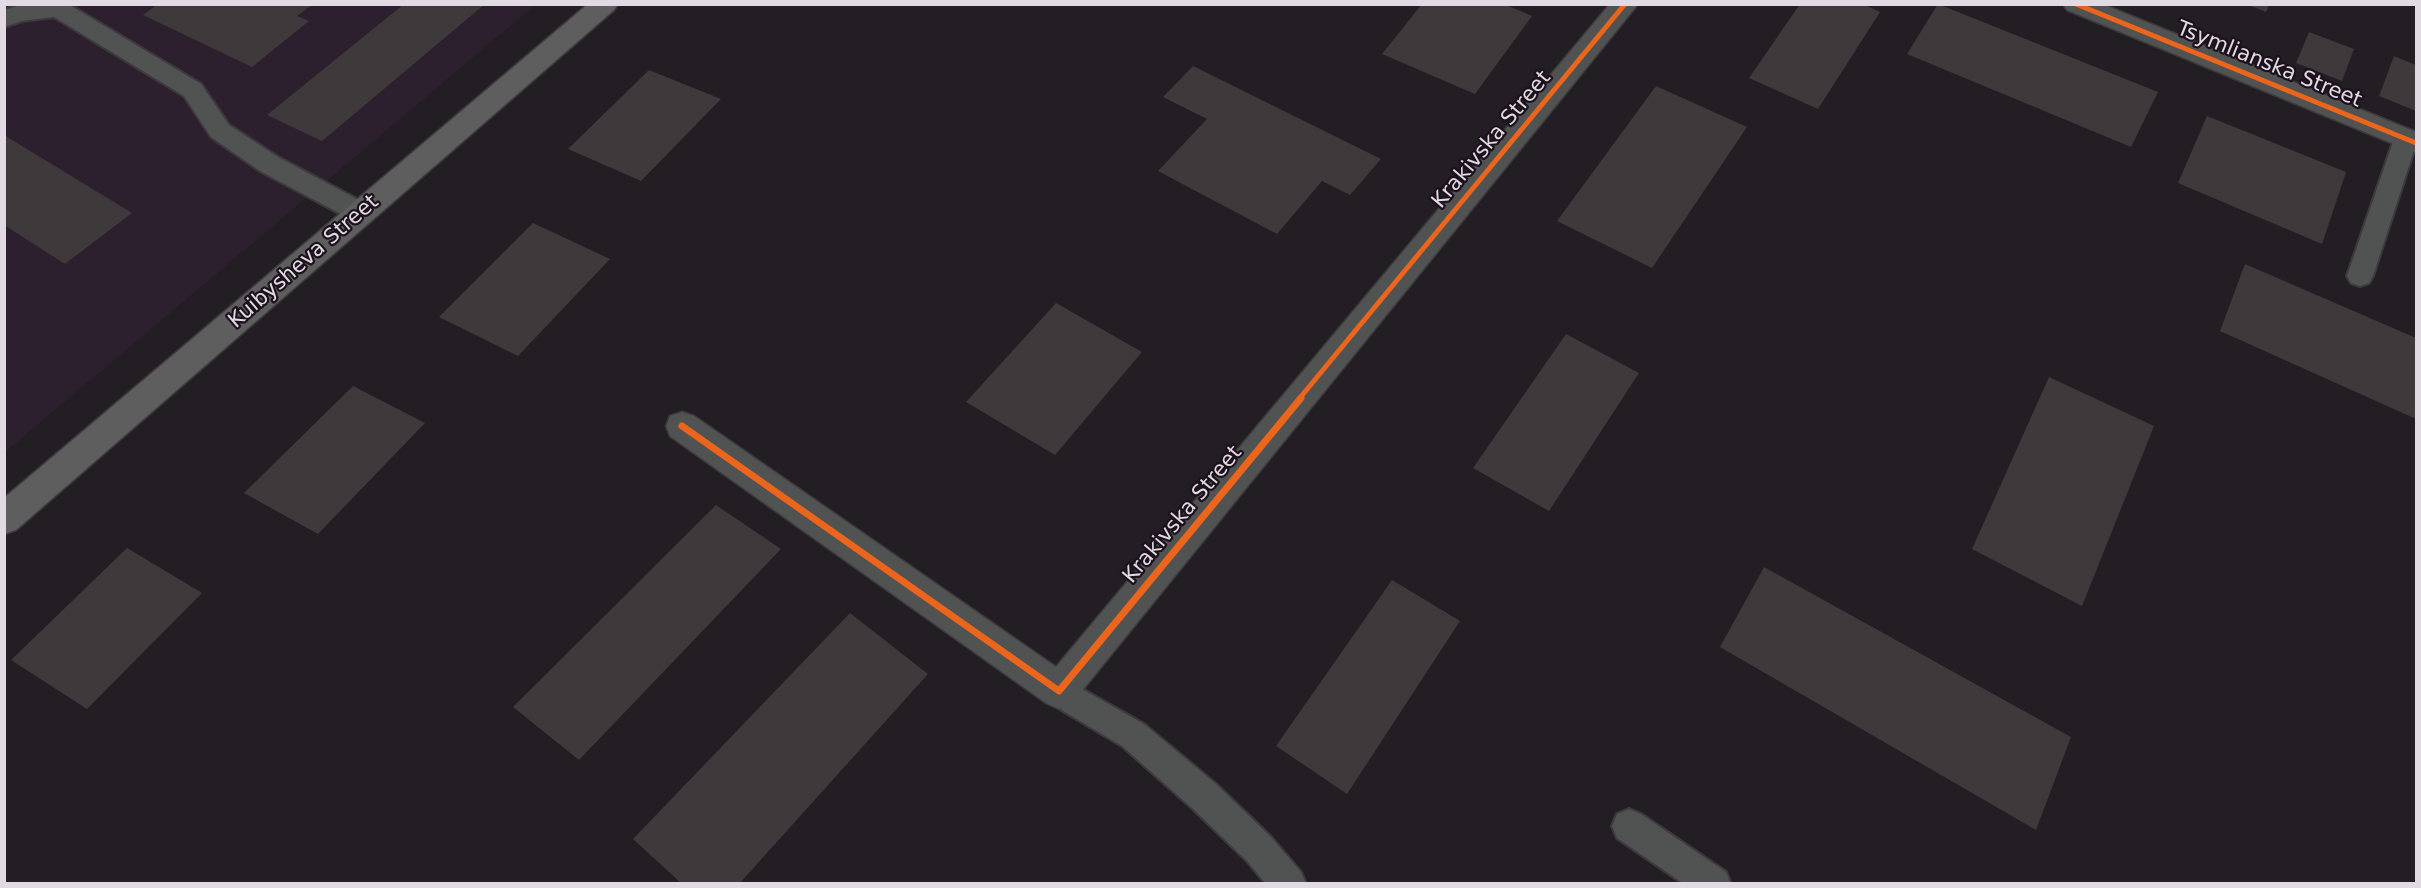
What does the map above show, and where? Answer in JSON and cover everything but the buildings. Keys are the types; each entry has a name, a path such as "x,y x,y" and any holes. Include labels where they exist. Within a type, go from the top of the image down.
{"main road":[{"name":"Kuibysheva Street","path":"4,519 605,4"}],"street":[{"name":"Krakivska Street","path":"1059,690 1625,4"},
{"name":"Tsymlianska Street","path":"2076,4 2411,141"},
{"path":"682,426 1059,690"}],"lane":[{"path":"4,19 18,13 60,7 193,90 204,110 220,131 269,164 361,213"},
{"path":"2360,276 2411,141"},
{"path":"1059,690 1133,735 1204,795 1259,849 1289,884"},
{"path":"1629,826 1714,884"}],"shaded area":[{"path":"5,5 535,5 5,452"}],"cycle path":[{"path":"682,426 1059,691 1625,4"},
{"path":"2076,4 2416,143"}]}
